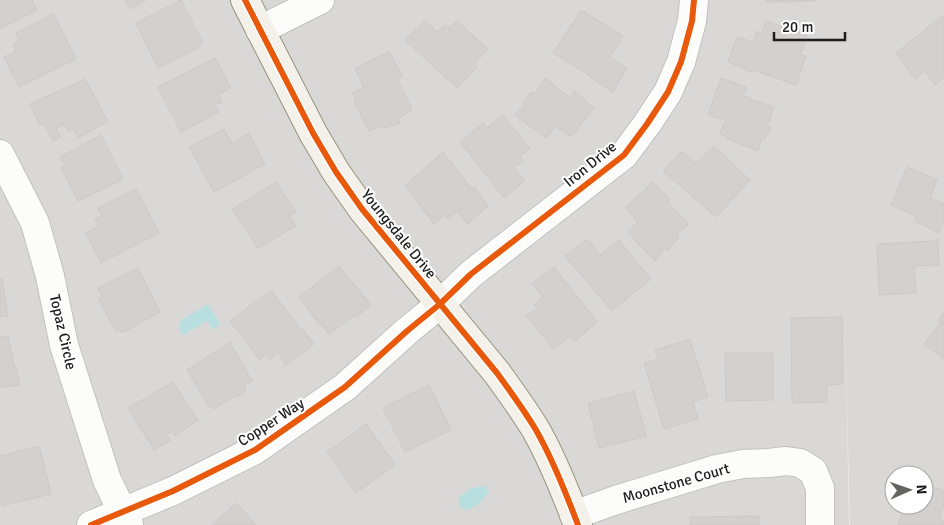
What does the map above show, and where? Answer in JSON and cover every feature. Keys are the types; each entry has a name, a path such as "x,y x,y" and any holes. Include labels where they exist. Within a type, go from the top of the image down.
{"street":[{"name":"Youngsdale Drive","path":"245,0 313,133 336,172 362,209 497,373 522,408 548,453 576,520"},
{"path":"260,30 320,0"},
{"name":"Iron Drive","path":"440,304 472,274 624,155 648,124 668,92 680,62 692,21 694,0"},
{"name":"Topaz Circle","path":"0,154 36,223 50,276 64,345 107,480 126,518"},
{"name":"Copper Way","path":"92,525 126,518 173,491 255,450 345,387 407,330 440,304"},
{"name":"Moonstone Court","path":"576,520 616,500 716,469 743,464 786,461 800,463 813,471 820,488 820,525"}],"shaded area":[{"path":"0,0 944,0 944,525 850,525 845,315 849,525 0,525"}],"water":[{"path":"208,304 220,324 213,330 207,321 183,335 178,326 181,324 180,321"},
{"path":"485,485 489,492 478,504 466,510 459,505 459,497 464,493 472,488"}],"building":[{"path":"0,0 32,0 37,10 0,29"},
{"path":"125,0 146,0 130,9"},
{"path":"181,0 203,43 197,46 198,48 158,68 136,23"},
{"path":"766,0 815,0 815,1 766,2"},
{"path":"581,10 623,36 610,57 627,68 613,92 553,53"},
{"path":"54,14 76,59 19,87 4,57 16,51 14,44 19,41 16,33"},
{"path":"942,16 944,19 944,78 935,85 925,71 915,79 896,53"},
{"path":"425,21 437,32 445,25 449,28 457,21 488,49 474,64 477,67 457,88 405,40"},
{"path":"766,21 807,35 800,55 806,56 796,85 753,70 752,72 728,62 737,37 753,42 757,31 762,34"},
{"path":"389,51 402,76 397,79 412,110 398,119 400,123 384,128 383,125 369,131 354,102 356,100 352,93 364,87 355,69"},
{"path":"215,58 231,88 218,95 222,102 215,105 219,112 181,132 158,87"},
{"path":"545,78 570,98 574,91 594,108 571,137 556,126 546,138 515,115 525,104 522,103 532,92 535,94"},
{"path":"721,78 746,87 743,96 774,107 767,126 771,127 765,139 762,139 758,151 727,139 720,134 726,120 708,115"},
{"path":"85,79 108,121 78,138 74,129 68,131 63,124 56,128 61,137 53,141 44,123 40,125 30,104"},
{"path":"503,115 530,148 520,156 523,161 514,167 525,181 504,198 460,142 483,123 487,128"},
{"path":"224,129 232,143 249,133 265,164 214,192 189,147"},
{"path":"101,135 123,179 78,201 61,168 65,166 60,157"},
{"path":"714,146 750,180 716,217 663,171 682,151 696,164"},
{"path":"443,152 488,206 467,224 457,211 448,219 445,215 434,224 405,186"},
{"path":"907,167 937,180 930,198 944,204 944,221 939,233 915,221 917,217 891,205"},
{"path":"276,182 296,212 289,216 296,226 258,248 232,209"},
{"path":"653,182 670,200 668,203 689,224 676,235 679,237 668,251 666,248 655,261 632,238 634,236 628,232 638,222 625,208"},
{"path":"136,189 159,233 101,263 86,233 99,226 95,219 102,216 98,208"},
{"path":"587,239 600,255 619,240 651,279 612,311 565,256"},
{"path":"938,240 939,265 914,266 916,293 879,295 877,244"},
{"path":"339,266 371,305 329,334 299,297"},
{"path":"554,267 597,322 574,342 570,336 554,349 526,316 537,308 534,305 543,297 532,284"},
{"path":"138,268 160,312 122,333 120,330 116,331 98,298 103,297 98,288"},
{"path":"0,279 2,279 8,316 0,317"},
{"path":"271,290 314,344 286,365 278,353 270,360 266,354 260,360 230,321"},
{"path":"944,312 944,359 924,344 941,322 938,320"},
{"path":"842,317 843,384 827,385 827,402 792,403 791,318"},
{"path":"8,336 20,385 0,388 0,337"},
{"path":"690,339 708,397 693,402 698,419 664,429 644,363 658,359 655,350"},
{"path":"230,342 252,381 244,385 246,391 239,396 238,394 214,409 210,408 187,370"},
{"path":"725,353 773,353 773,400 726,401"},
{"path":"173,382 198,420 175,436 172,431 167,434 171,440 154,450 128,408"},
{"path":"429,385 451,430 405,452 383,408"},
{"path":"634,391 646,436 599,448 588,403"},
{"path":"366,424 395,465 356,493 327,452"},
{"path":"39,446 51,494 2,506 0,497 0,456"},
{"path":"934,488 944,491 944,505 939,519 944,521 944,525 898,525 902,515 934,515"},
{"path":"236,503 256,525 212,525"},
{"path":"759,516 759,525 690,525 690,517"}],"cycle path":[{"path":"245,0 313,133 336,172 362,209 497,373 517,401 542,441 554,465 578,525"},
{"path":"91,525 173,491 255,450 345,387 440,304 471,274 624,155 668,92 681,62 692,21 694,0"}]}
